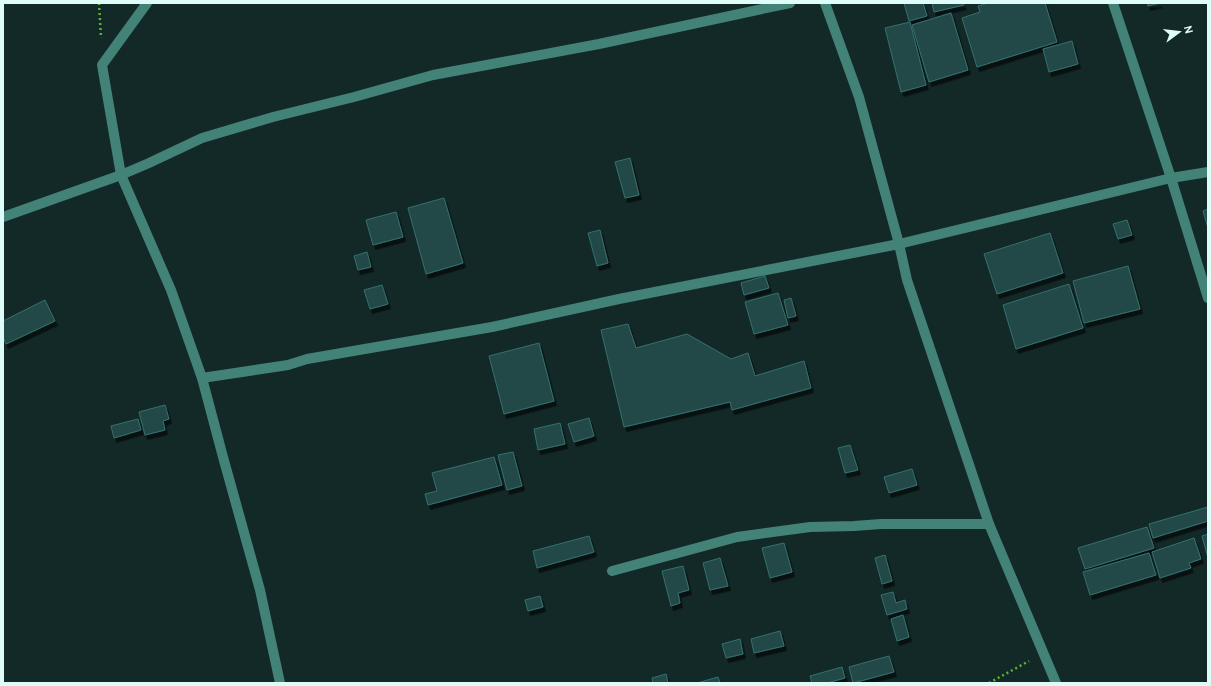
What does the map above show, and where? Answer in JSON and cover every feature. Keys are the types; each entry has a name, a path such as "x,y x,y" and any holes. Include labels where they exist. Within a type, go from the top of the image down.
{"street":[{"path":"147,3 102,65 121,175 171,290 202,378 260,590 280,683"},
{"path":"3,217 121,175 202,138 273,117 354,97 433,75 599,44 790,3"},
{"path":"826,3 859,97 899,244 907,280 989,524 1056,683"},
{"path":"1113,3 1171,178 1208,298"},
{"path":"202,378 288,365 307,359 492,327 627,297 899,244 1171,178 1208,172"},
{"path":"612,571 737,537 810,527 881,524 989,524"}],"path":[{"path":"99,3 102,65"},
{"path":"989,683 1043,652"}],"building":[{"path":"904,3 923,3 927,16 909,21"},
{"path":"932,3 963,3 964,5 934,12"},
{"path":"988,3 1045,3 1057,42 977,67 962,18 980,12 978,6"},
{"path":"1147,3 1160,3 1148,6"},
{"path":"951,13 968,70 929,82 912,25"},
{"path":"910,22 926,85 901,92 885,28"},
{"path":"1072,41 1078,64 1049,72 1043,49"},
{"path":"630,158 639,195 625,198 615,162"},
{"path":"444,198 463,263 426,274 408,208"},
{"path":"1208,209 1208,228 1203,211"},
{"path":"396,212 403,237 373,245 366,220"},
{"path":"1127,220 1132,235 1118,239 1113,224"},
{"path":"600,230 608,263 597,266 588,233"},
{"path":"1050,233 1063,273 997,294 984,254"},
{"path":"367,252 371,267 358,270 354,256"},
{"path":"1128,266 1140,309 1084,323 1073,281"},
{"path":"765,276 769,288 744,295 741,283"},
{"path":"1069,284 1083,328 1016,349 1003,305"},
{"path":"382,285 388,304 370,309 364,290"},
{"path":"778,293 788,325 754,334 745,302"},
{"path":"791,298 796,316 788,318 784,300"},
{"path":"45,300 55,321 6,344 3,337 3,321"},
{"path":"628,324 636,348 687,334 731,359 748,353 755,376 804,361 811,388 732,410 730,402 624,427 601,330"},
{"path":"539,343 554,401 504,414 489,356"},
{"path":"165,405 169,419 163,421 165,430 145,435 139,412"},
{"path":"589,418 594,436 574,442 568,424"},
{"path":"138,419 141,430 114,438 111,426"},
{"path":"560,423 565,444 538,450 534,429"},
{"path":"850,445 858,470 845,473 838,448"},
{"path":"513,452 522,486 507,490 498,455"},
{"path":"494,457 502,485 428,505 425,494 437,491 432,473"},
{"path":"912,469 917,485 889,493 884,477"},
{"path":"1208,507 1208,521 1153,538 1149,524"},
{"path":"1147,527 1154,548 1085,569 1078,548"},
{"path":"1208,534 1208,558 1202,536"},
{"path":"589,536 594,552 537,568 533,551"},
{"path":"1194,538 1201,559 1189,563 1191,568 1160,578 1152,552"},
{"path":"784,543 792,572 770,578 762,548"},
{"path":"1149,553 1156,575 1090,595 1083,572"},
{"path":"885,555 892,581 882,584 875,558"},
{"path":"720,558 728,586 710,590 703,563"},
{"path":"683,566 689,590 678,593 680,603 671,606 662,571"},
{"path":"893,592 896,603 905,600 907,609 887,615 881,595"},
{"path":"540,596 543,607 528,611 525,600"},
{"path":"903,615 909,637 897,641 891,619"},
{"path":"780,631 784,646 754,653 751,639"},
{"path":"740,639 743,654 726,658 722,644"},
{"path":"889,656 894,672 853,683 849,667"},
{"path":"842,667 845,678 827,683 812,683 810,676"},
{"path":"666,674 668,683 653,683 652,678"},
{"path":"718,677 720,683 697,683"}]}
